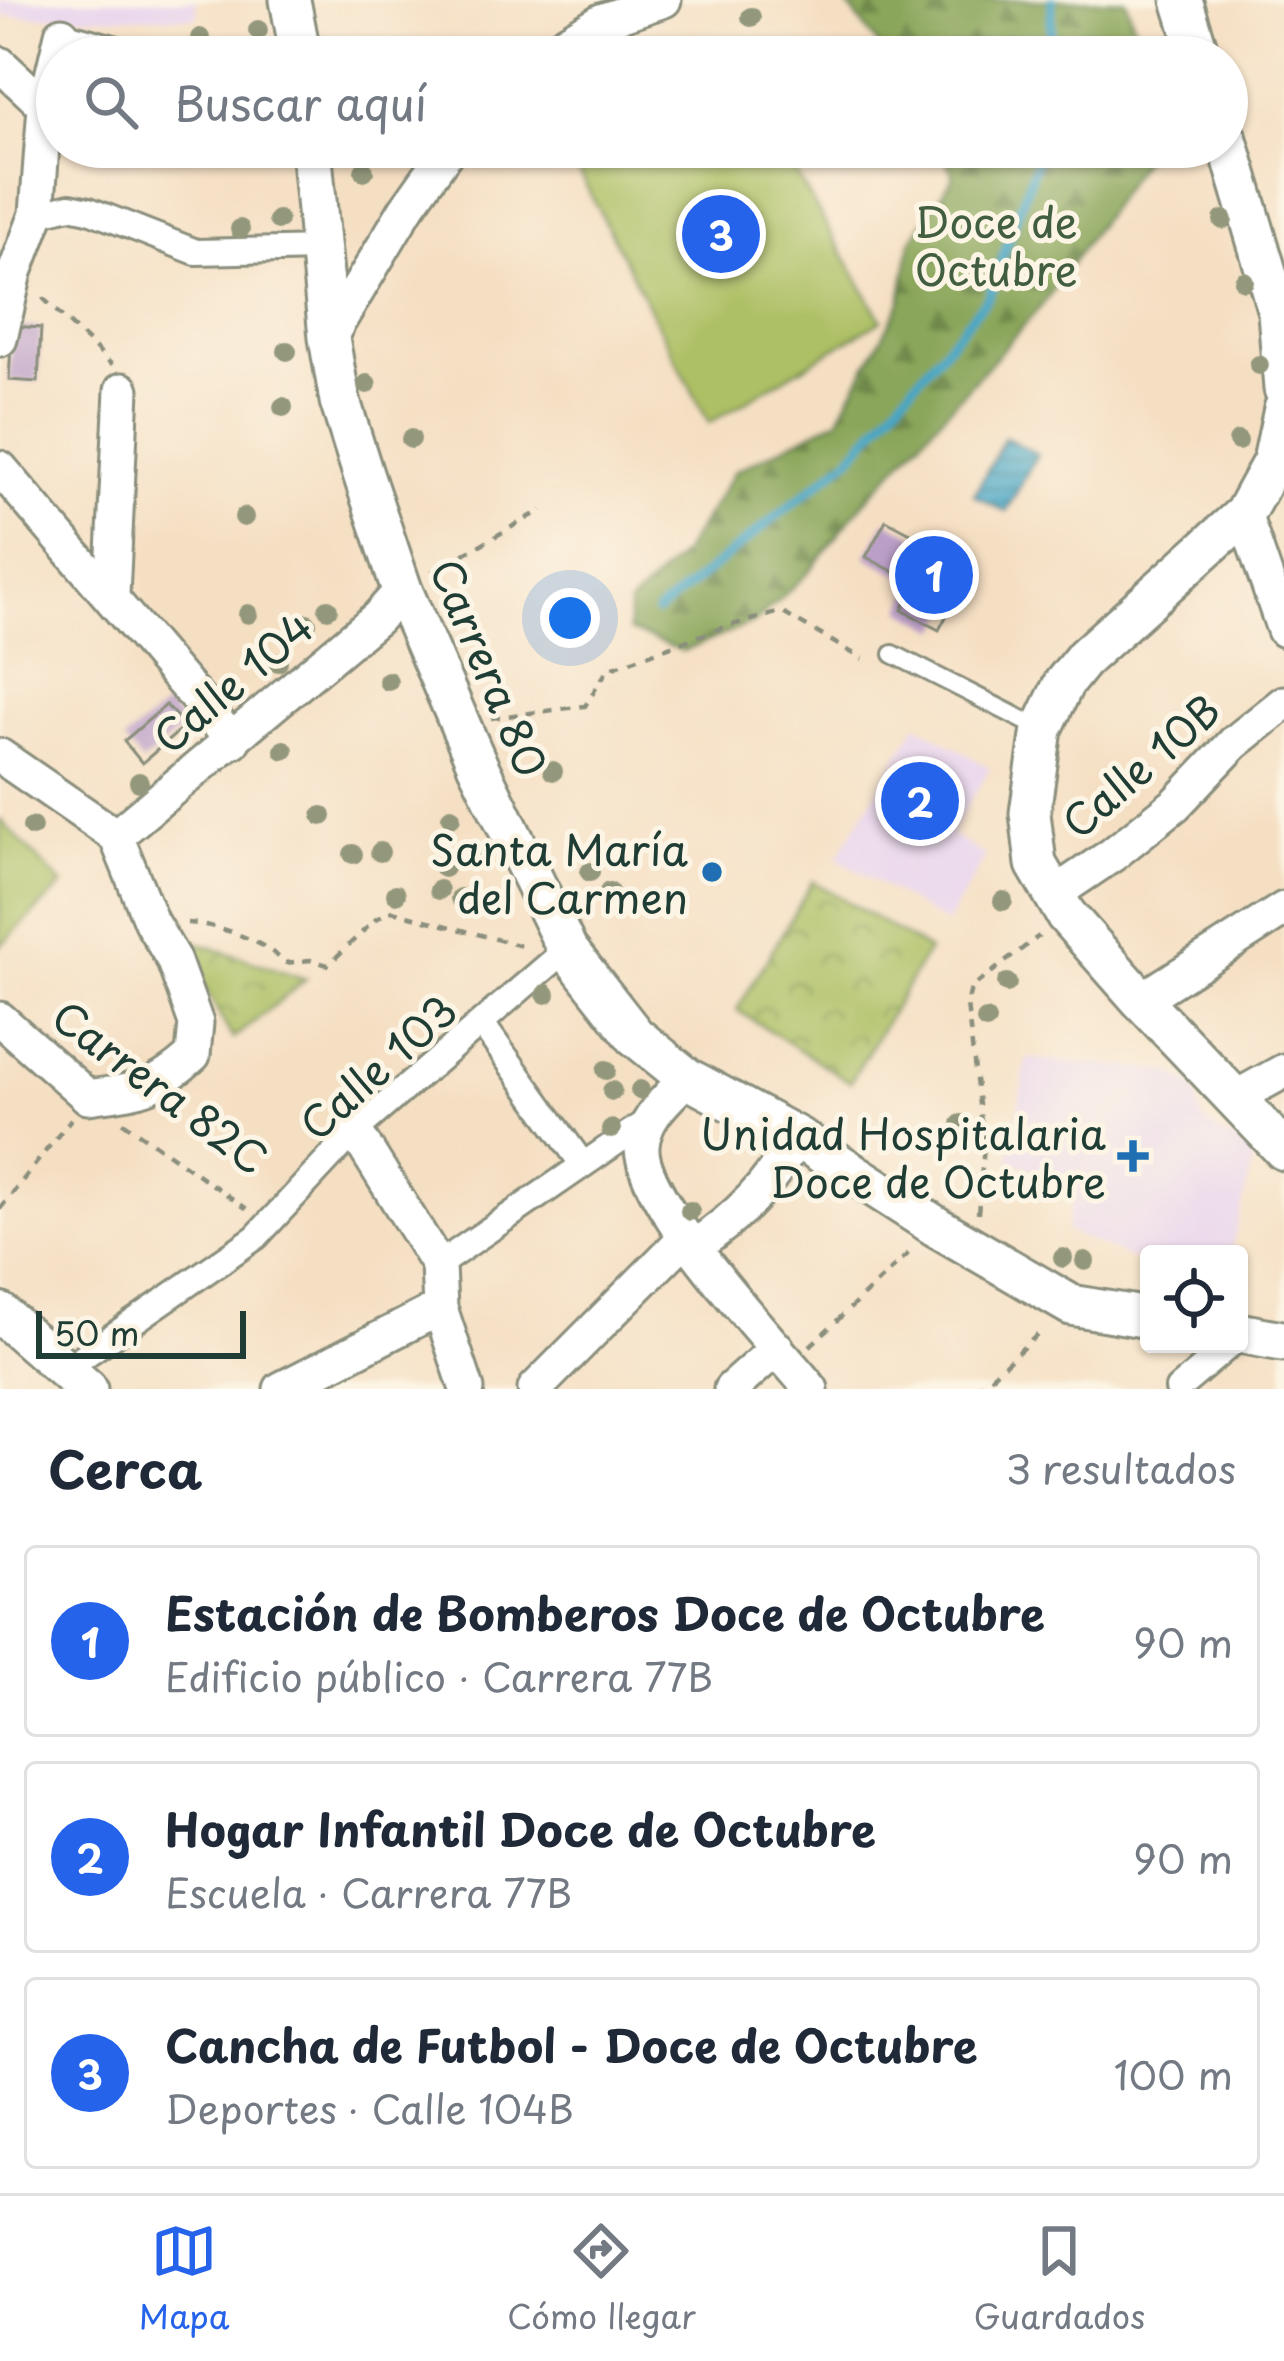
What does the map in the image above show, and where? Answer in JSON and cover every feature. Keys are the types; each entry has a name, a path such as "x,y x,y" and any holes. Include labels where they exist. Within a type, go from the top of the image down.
{"street":[{"path":"569,36 603,10 664,0"},
{"path":"1182,0 1194,36"},
{"path":"294,2 298,36"},
{"path":"62,34 69,36"},
{"path":"0,64 36,98"},
{"path":"0,338 15,272 37,214 40,168"},
{"name":"Carrera 80","path":"313,168 340,401 402,590 552,949 635,1036 687,1078 796,1137 1071,1305 1140,1316"},
{"path":"329,338 435,168"},
{"path":"1235,168 1278,312 1284,389"},
{"path":"37,214 70,206 196,252 319,249"},
{"path":"112,595 122,390"},
{"path":"1284,409 1273,461 1244,514 1085,657 1058,694 1042,729 1030,813 1036,865 1060,905 1141,1000 1284,1150"},
{"path":"0,468 233,741"},
{"path":"1244,514 1282,616"},
{"name":"Calle 104","path":"116,836 377,618 402,590"},
{"name":"Calle 10B","path":"1060,905 1175,804 1234,743 1284,703"},
{"path":"0,756 116,836 151,922 173,959 196,1023 193,1055 166,1080 144,1089 88,1097"},
{"path":"1141,1000 1284,909"},
{"name":"Calle 103","path":"76,1379 256,1237 355,1132 482,1024 552,949"},
{"name":"Carrera 82C","path":"0,1018 88,1097"},
{"path":"482,1024 584,1165"},
{"path":"1235,1098 1284,1071"},
{"path":"437,1265 650,1119 687,1078"},
{"path":"650,1119 642,1146 645,1168 690,1243 793,1367 731,1389"},
{"path":"355,1132 437,1265 440,1308 467,1389"},
{"path":"535,1389 690,1243 726,1226 770,1183 796,1137"},
{"path":"280,1389 440,1308"},
{"path":"0,1313 76,1379"},
{"path":"1178,1389 1260,1342"}],"lane":[{"path":"893,654 1042,729"}],"path":[{"path":"15,272 112,365 122,390"},
{"path":"402,590 542,510"},
{"path":"484,718 584,706 608,669 781,612 863,659"},
{"path":"975,1249 984,1146 968,1005 971,988 1060,905"},
{"path":"151,922 207,923 275,952 285,963 310,960 328,965 376,919 392,911 552,949"},
{"path":"0,1209 88,1097"},
{"name":"Carrera 82C","path":"88,1097 268,1224"},
{"path":"793,1367 937,1227"},
{"path":"977,1389 1071,1305"}],"shaded area":[{"path":"0,0 196,0 197,17 0,16"},
{"path":"917,724 990,768 950,834 986,856 946,924 837,858"},
{"name":"Unidad Hospitalaria Doce de Octubre","path":"1027,1058 1168,1071 1195,1087 1202,1119 1256,1151 1232,1245 1140,1245 1140,1260 1066,1231 1075,1184 1009,1161"}],"green space":[{"path":"844,0 1126,0 1138,36 871,36"},
{"path":"577,168 792,168 882,320 709,423"},
{"name":"Doce de Octubre","path":"950,168 1137,168 1043,304 859,508 807,574 755,622 683,651 629,631 629,605 682,554 735,471 838,419 901,302 911,241 954,176"},
{"path":"0,820 63,885 0,946"},
{"path":"813,881 928,950 850,1082 737,1010"},
{"path":"176,936 306,979 233,1039"}],"water":[{"path":"1005,437 1037,454 1006,512 974,495"}],"building":[{"path":"12,326 41,328 38,382 9,380"},
{"path":"886,520 973,566 939,630 902,610 915,583 866,557"},
{"path":"166,705 185,726 142,763 124,741"}],"waterway":[{"path":"1051,36 1052,0"},
{"path":"657,612 851,457 989,296 1034,168"}],"place":[{"name":"Cancha de Futbol - Doce de Octubre","path":"721,234"},
{"name":"Estación de Bomberos Doce de Octubre","path":"934,575"},
{"name":"Hogar Infantil Doce de Octubre","path":"920,801"},
{"name":"Santa María del Carmen","path":"712,872"},
{"name":"Unidad Hospitalaria Doce de Octubre","path":"1133,1156"}]}
